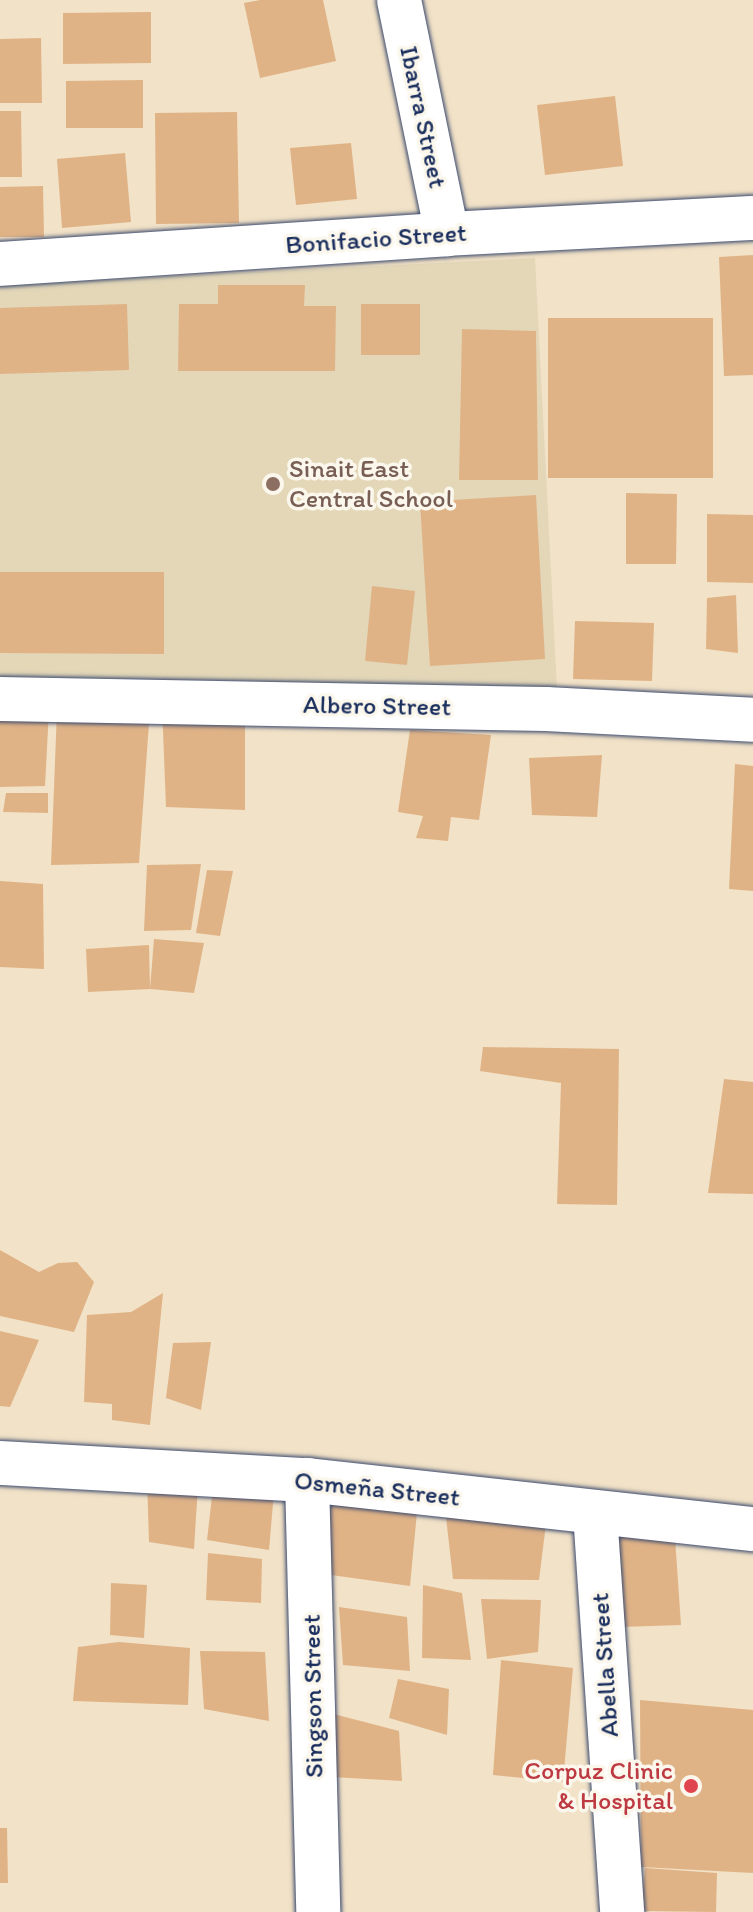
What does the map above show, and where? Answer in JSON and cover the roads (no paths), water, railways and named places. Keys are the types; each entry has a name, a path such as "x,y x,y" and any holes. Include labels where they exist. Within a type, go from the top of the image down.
{"street":[{"name":"Ibarra Street","path":"399,0 447,234"},
{"name":"Bonifacio Street","path":"0,264 447,234 753,218"},
{"name":"Albero Street","path":"0,699 546,709 753,720"},
{"name":"Osmeña Street","path":"0,1463 307,1480 753,1529"},
{"name":"Singson Street","path":"307,1480 318,1912"},
{"name":"Abella Street","path":"595,1513 622,1912"}],"place":[{"name":"Sinait East Central School","path":"273,484"},
{"name":"Corpuz Clinic & Hospital","path":"691,1786"}]}
